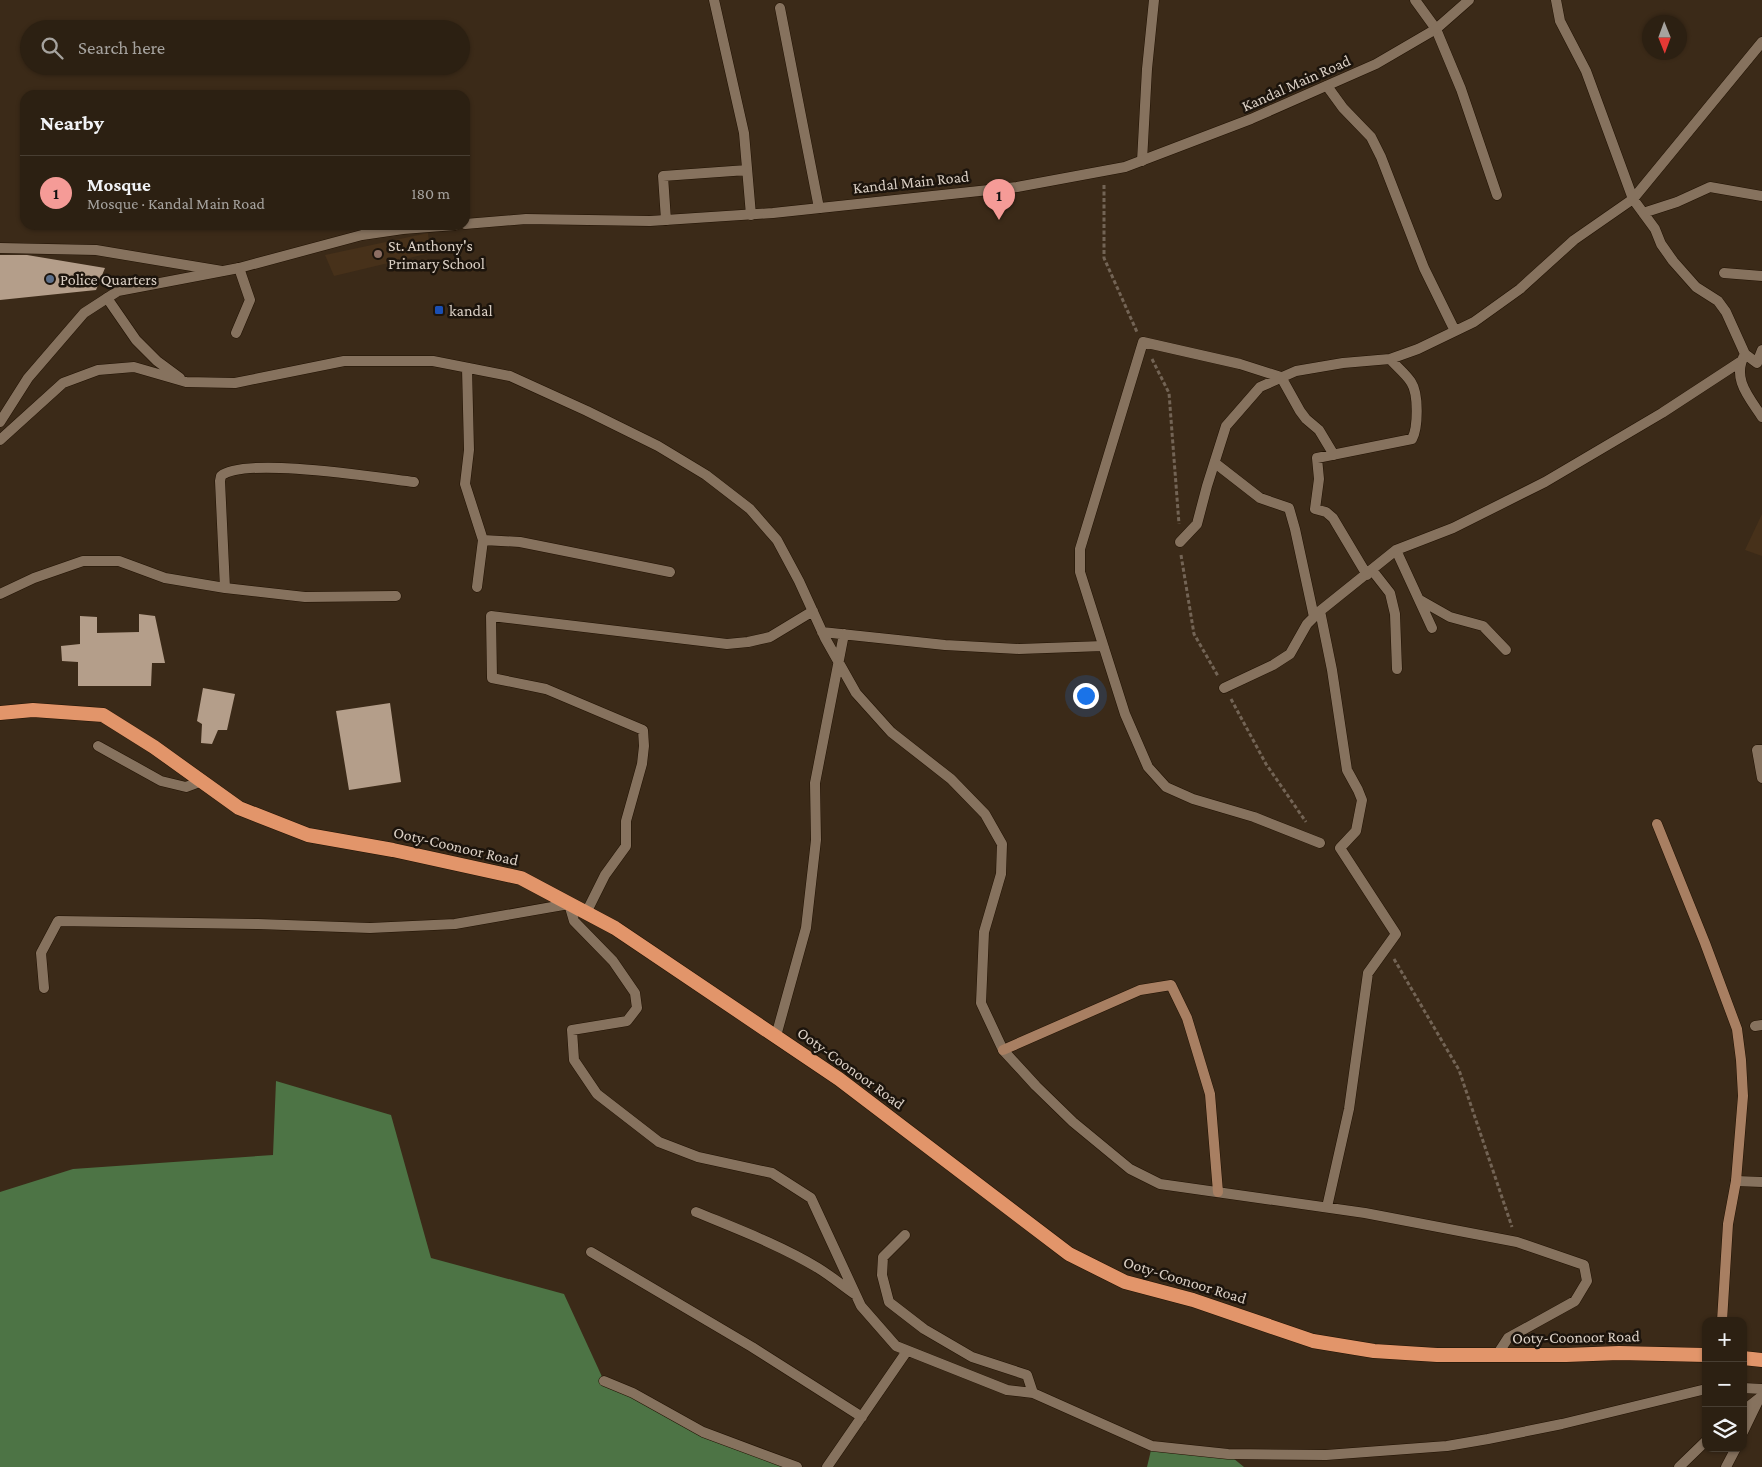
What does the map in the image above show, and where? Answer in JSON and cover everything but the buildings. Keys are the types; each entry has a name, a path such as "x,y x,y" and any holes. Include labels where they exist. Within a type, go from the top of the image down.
{"highway":[{"name":"Ooty-Coonoor Road","path":"0,713 33,710 103,715 154,747 239,808 308,835 393,850 521,878 615,928 839,1078 1070,1254 1125,1282 1193,1300 1313,1340 1374,1351 1437,1355 1619,1353 1702,1355"},
{"path":"1747,1358 1762,1360"}],"main road":[{"path":"1657,824 1737,1029 1743,1096 1736,1180 1728,1224 1722,1317"},
{"path":"1003,1050 1140,990 1171,985 1187,1018 1210,1094 1218,1192"}],"street":[{"path":"714,0 744,133 751,215"},
{"path":"1142,161 1147,69 1154,0"},
{"path":"1415,0 1436,29 1461,89 1497,195"},
{"name":"Kandal Main Road","path":"470,224 526,219 666,220 751,215 1017,186 1125,167 1251,119 1376,64 1436,29 1469,0"},
{"path":"1556,0 1560,20 1586,71 1633,199 1655,228 1661,244 1673,261 1696,287 1718,301 1726,312 1743,358 1739,377 1762,417"},
{"path":"780,8 818,208"},
{"path":"1180,542 1197,524 1226,426 1260,387 1296,371 1343,363 1390,359 1418,349 1474,322 1520,289 1574,240 1633,199 1762,42"},
{"path":"1327,86 1343,108 1371,137 1381,157 1424,268 1455,331"},
{"path":"666,220 663,176 747,170"},
{"path":"1644,213 1677,202 1710,187 1762,196"},
{"path":"0,422 34,370 84,313 118,291 226,271 362,235 396,230"},
{"path":"0,248 96,250 226,271"},
{"path":"236,333 250,300 239,268"},
{"path":"1724,273 1762,276"},
{"path":"106,298 136,340 157,361 186,382"},
{"path":"1320,843 1254,817 1193,799 1166,787 1148,767 1125,714 1080,572 1080,549 1143,342 1240,364 1281,377 1306,420 1319,430 1334,455"},
{"path":"1743,358 1760,366 1762,350"},
{"path":"1224,688 1274,665 1290,654 1307,624 1317,614 1396,550 1453,528 1545,482 1662,413 1743,358"},
{"path":"1390,359 1412,383 1416,392 1416,432 1412,439 1318,458 1319,479 1315,509 1326,512 1333,518 1369,573 1390,593 1395,614 1397,669"},
{"path":"0,440 63,383 98,370 134,367 186,382 235,383 344,362 432,361 510,376 658,446 706,475 750,508 777,540 822,632 856,693 891,732 951,779 985,814 1002,844 1001,874 984,932 981,1003 1003,1050 1072,1122 1130,1169 1160,1184 1365,1213 1516,1242 1584,1265 1587,1280 1575,1301 1508,1338 1497,1355"},
{"path":"467,368 469,450 465,484 483,540 477,587"},
{"path":"1215,463 1260,498 1289,508 1332,670 1347,770 1362,800 1356,831 1340,848 1396,934 1368,973 1349,1110 1327,1207"},
{"path":"225,588 220,481 221,476 226,472 245,468 330,470 414,482"},
{"path":"483,540 520,542 670,572"},
{"path":"1396,550 1432,628"},
{"path":"0,594 34,578 83,561 119,560 165,578 225,588 305,597 396,596"},
{"path":"1420,600 1450,617 1483,626 1506,650"},
{"path":"586,913 605,875 626,846 626,821 642,764 643,730 546,689 492,678 491,616 727,644 770,637 813,612"},
{"path":"822,632 945,645 1019,649 1104,646"},
{"path":"776,1036 806,928 816,840 815,783 837,661 844,634"},
{"path":"98,746 161,781 186,786 202,781"},
{"path":"1762,750 1757,750 1762,778"},
{"path":"44,988 41,953 58,922 258,924 370,928 455,924 569,904 574,921 613,961 635,993 637,1008 627,1021 572,1030 574,1060 597,1094 659,1142 698,1157 772,1173 811,1198 862,1306 896,1346 1007,1390 1033,1393 1152,1446 1228,1454 1326,1455 1447,1446 1562,1424 1702,1390"},
{"path":"1736,1180 1762,1182"},
{"path":"696,1212 752,1235 819,1268 856,1295"},
{"path":"905,1234 883,1257 882,1275 889,1302 924,1329 972,1357 1027,1375 1033,1393"},
{"path":"591,1252 752,1347 862,1417"},
{"path":"827,1467 908,1351"},
{"path":"604,1381 633,1393 703,1432 797,1467"},
{"path":"1747,1390 1761,1395"},
{"path":"1747,1407 1761,1395"},
{"path":"1747,1424 1761,1395"},
{"path":"1679,1467 1702,1445"},
{"path":"1726,1467 1734,1452"}],"path":[{"path":"1104,170 1104,258 1169,393 1180,542 1194,634 1266,764 1320,843"},
{"path":"1392,955 1459,1070 1516,1242"}],"shaded area":[{"name":"St. Anthony's Primary School","path":"428,233 430,253 334,276 325,255"},
{"path":"1762,514 1762,556 1745,550"}],"green space":[{"path":"276,1081 391,1115 431,1258 564,1294 604,1381 703,1432 797,1467 0,1467 0,1192 73,1169 273,1155"},
{"path":"1152,1446 1228,1454 1244,1467 1147,1467"}],"place":[{"name":"Mosque","path":"999,220"},
{"name":"St. Anthony's Primary School","path":"378,254"},
{"name":"Police Quarters","path":"50,279"},
{"name":"kandal","path":"439,310"}]}
